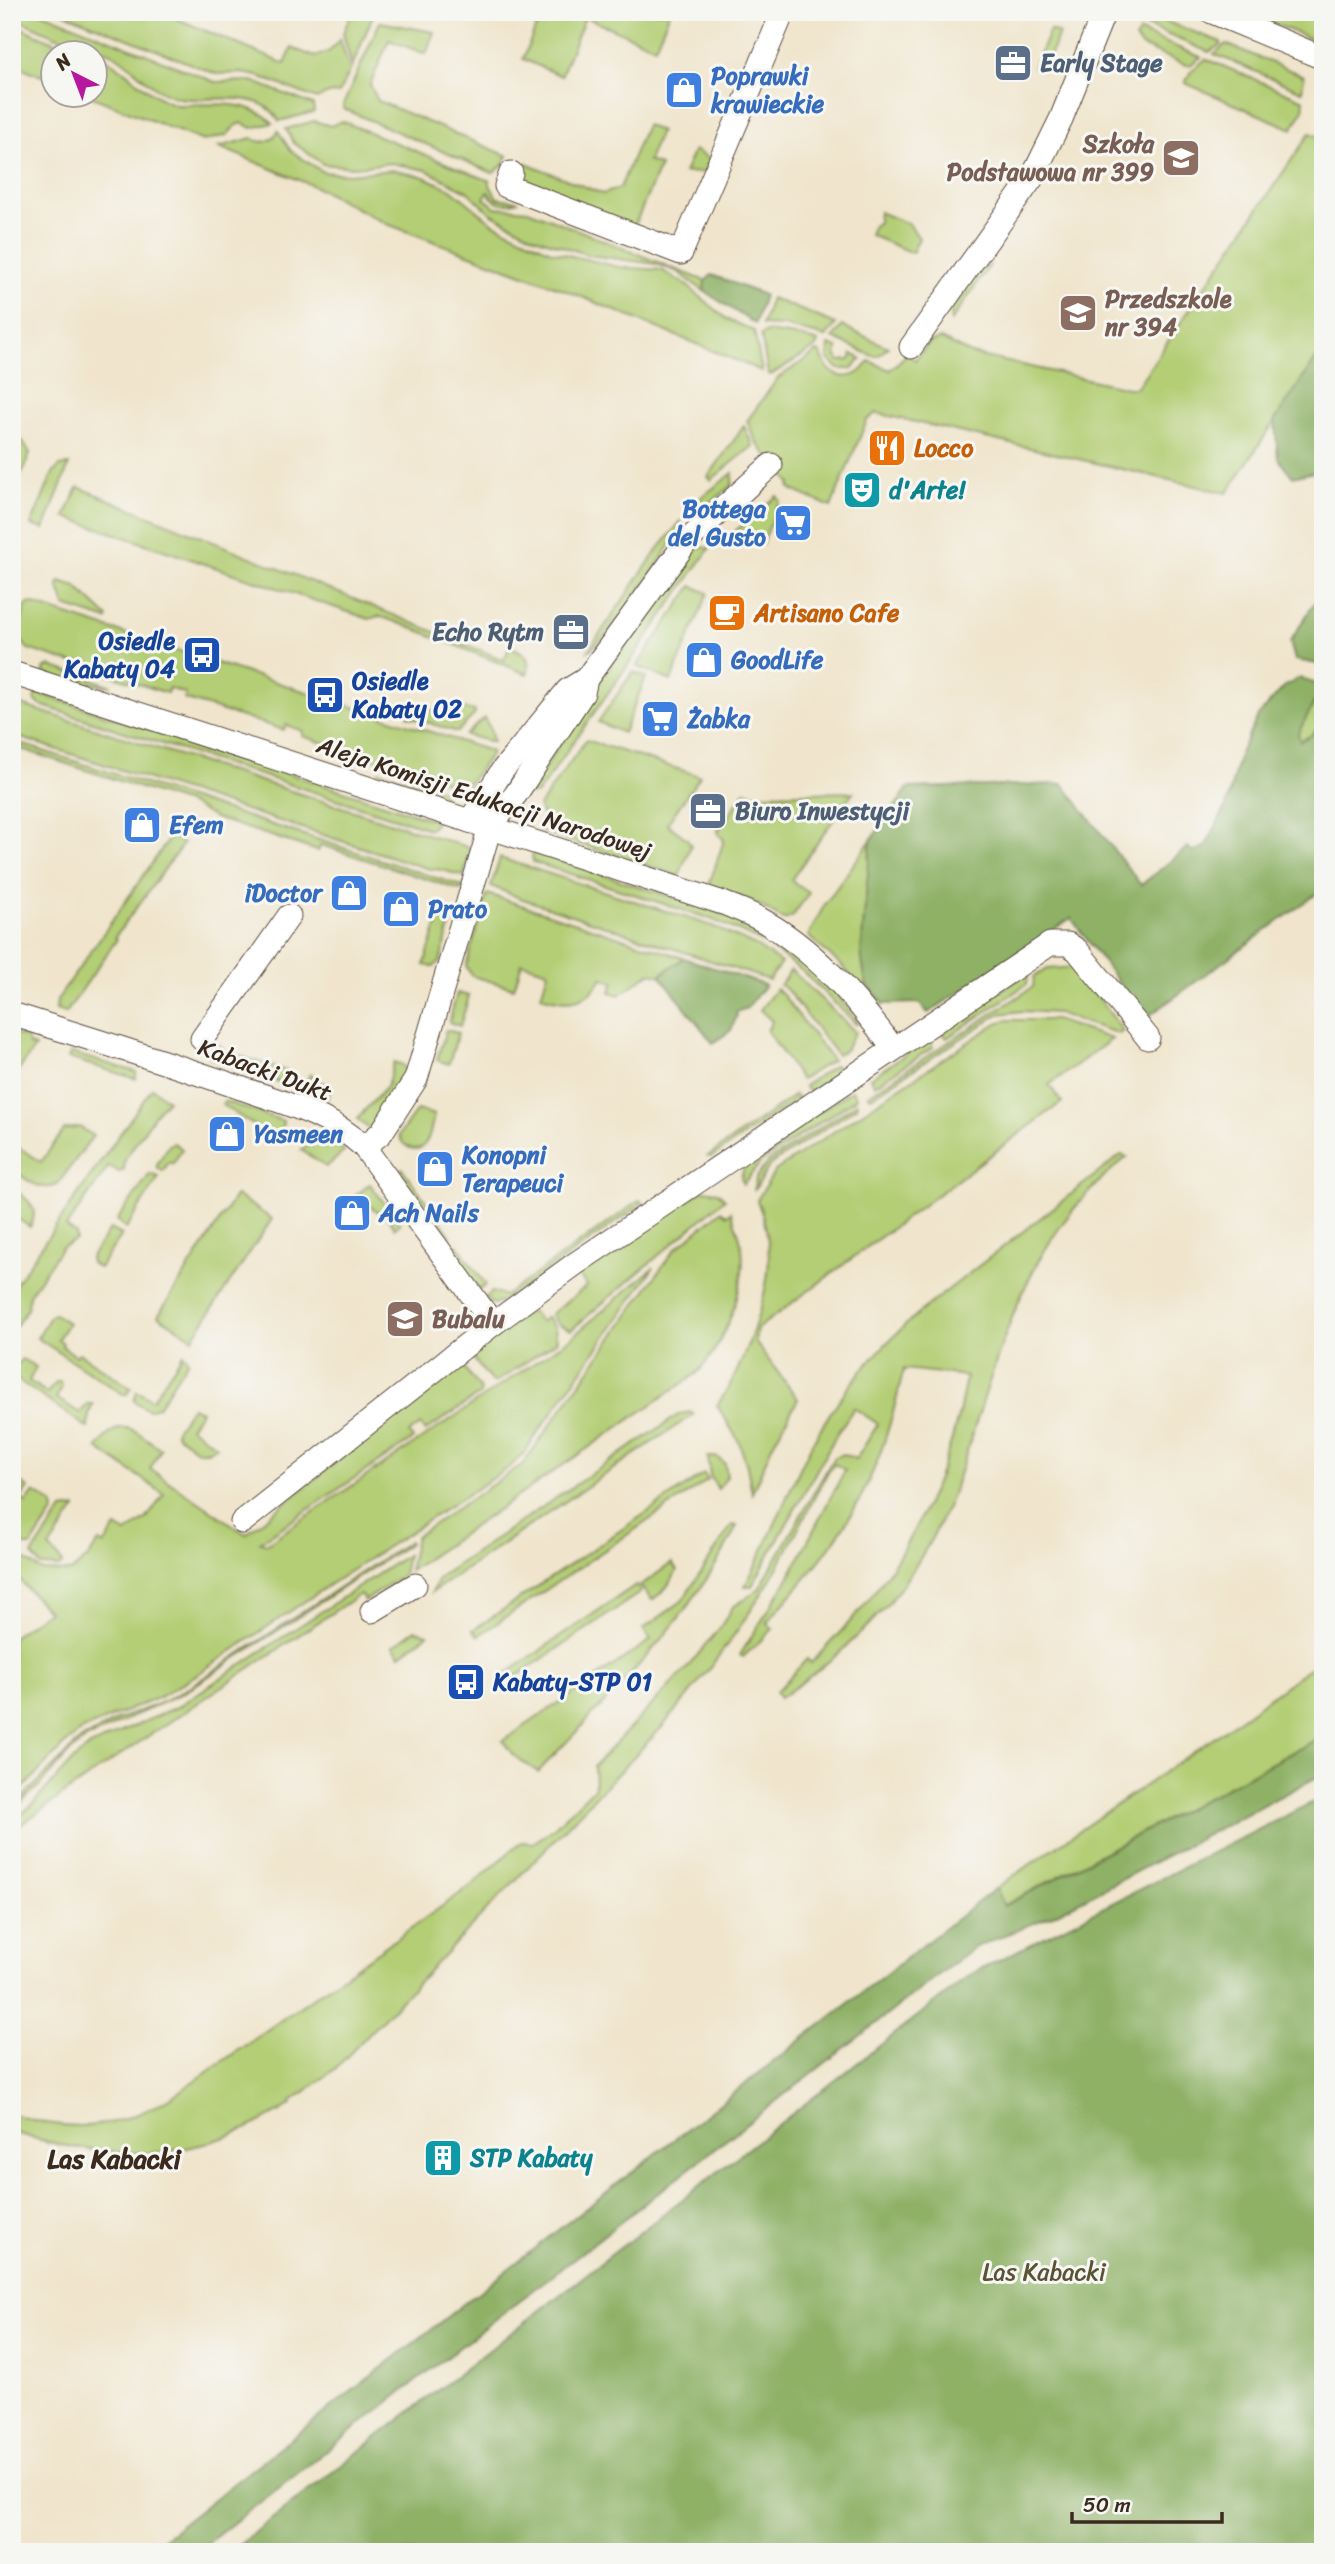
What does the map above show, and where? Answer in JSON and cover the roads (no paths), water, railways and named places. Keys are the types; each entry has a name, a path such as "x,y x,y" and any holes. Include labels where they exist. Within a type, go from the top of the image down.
{"street":[{"path":"511,173 506,186 681,253 783,12"},
{"path":"911,347 1032,178 1061,119 1104,12"},
{"path":"1212,12 1323,58"},
{"path":"363,1147 381,1133 416,1079 480,824 516,794 583,693 586,679 687,541 771,465"},
{"name":"Aleja Komisji Edukacji Narodowej","path":"12,673 723,903 758,918 787,936 848,992 893,1048"},
{"path":"202,1039 289,916"},
{"path":"242,1522 493,1324 575,1264 1050,944 1060,942 1077,950 1147,1038"},
{"name":"Kabacki Dukt","path":"12,1014 201,1074 319,1116 338,1126 363,1147 493,1324"},
{"path":"372,1611 415,1585"}],"place":[{"name":"Early Stage","path":"1013,63"},
{"name":"Poprawki krawieckie","path":"684,90"},
{"name":"Szkoła Podstawowa nr 399","path":"1181,158"},
{"name":"Przedszkole nr 394","path":"1078,313"},
{"name":"Locco","path":"887,448"},
{"name":"d'Arte!","path":"862,490"},
{"name":"Bottega del Gusto","path":"793,523"},
{"name":"Artisano Cafe","path":"727,613"},
{"name":"Echo Rytm","path":"571,632"},
{"name":"Osiedle Kabaty 04","path":"202,655"},
{"name":"GoodLife","path":"704,660"},
{"name":"Osiedle Kabaty 02","path":"325,695"},
{"name":"Żabka","path":"660,719"},
{"name":"Biuro Inwestycji","path":"708,811"},
{"name":"Efem","path":"142,825"},
{"name":"iDoctor","path":"349,893"},
{"name":"Prato","path":"401,909"},
{"name":"Yasmeen","path":"227,1134"},
{"name":"Konopni Terapeuci","path":"435,1169"},
{"name":"Ach Nails","path":"352,1213"},
{"name":"Bubalu","path":"405,1319"},
{"name":"Kabaty-STP 01","path":"466,1682"},
{"name":"STP Kabaty","path":"443,2158"}],"district":[{"name":"Las Kabacki","path":"114,2159"}]}
